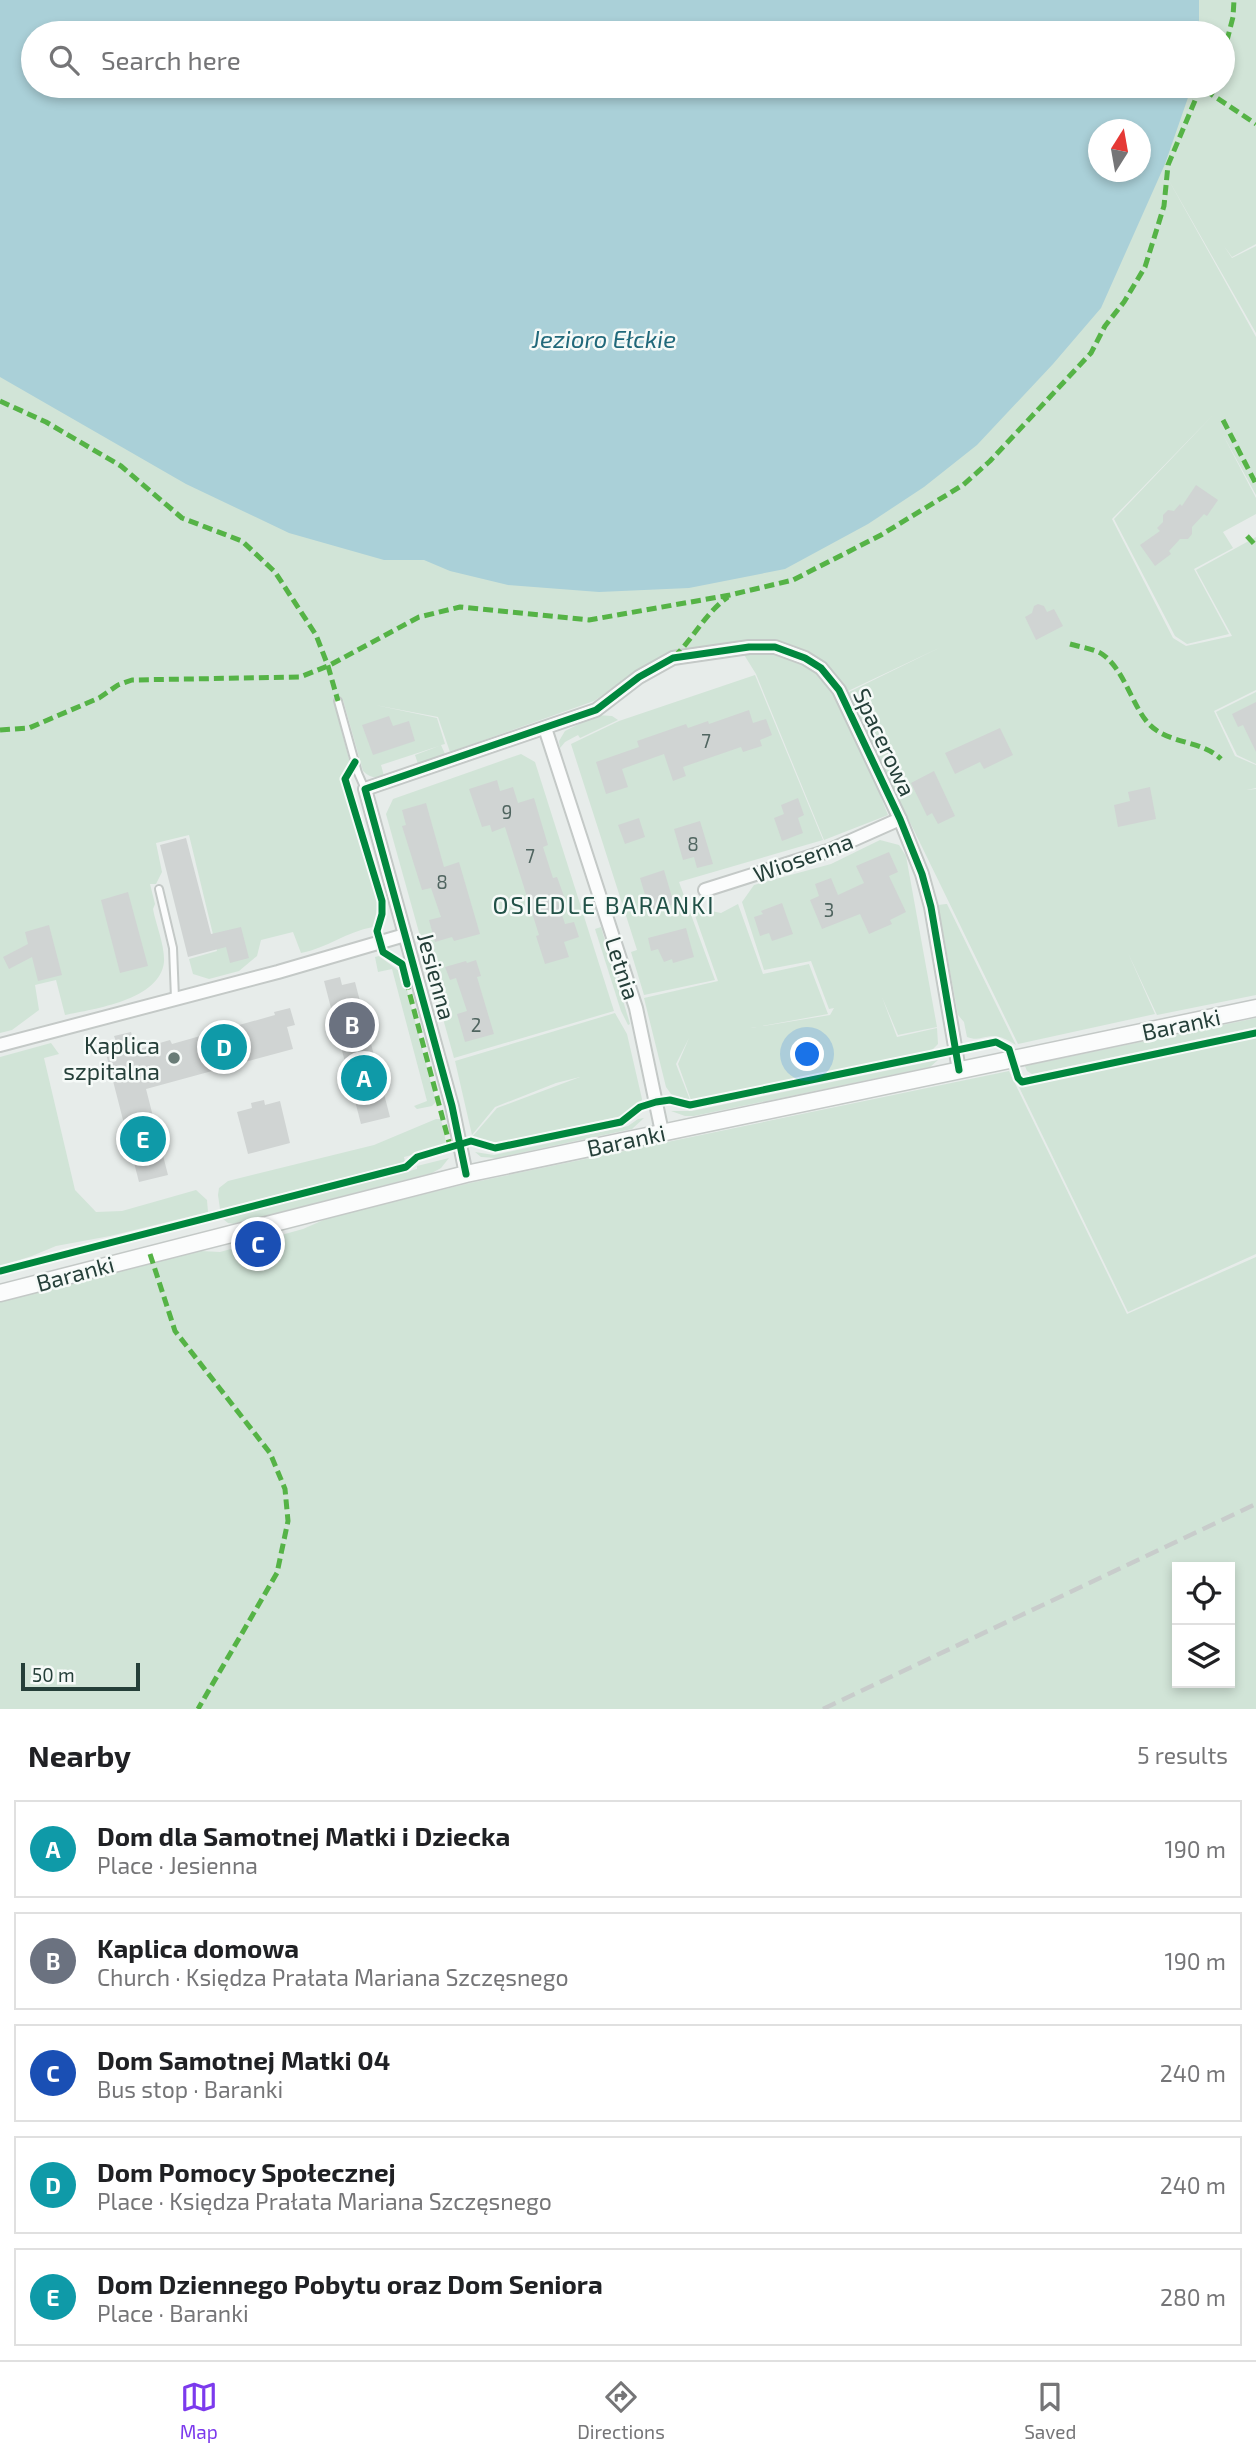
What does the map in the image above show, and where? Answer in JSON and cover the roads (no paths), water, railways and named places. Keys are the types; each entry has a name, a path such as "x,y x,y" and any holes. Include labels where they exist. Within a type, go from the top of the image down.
{"street":[{"name":"Spacerowa","path":"365,789 596,710 639,677 673,658 749,647 775,647 805,658 821,668 839,690 900,819 922,874 931,907 959,1070"},
{"name":"Letnia","path":"545,729 636,1008 662,1132"},
{"name":"Jesienna","path":"365,789 452,1106 466,1174"},
{"name":"Wiosenna","path":"705,890 828,851 900,819"},
{"path":"0,1045 278,972 405,935"},
{"name":"Baranki","path":"0,1293 466,1174 1256,1008"}],"lane":[{"path":"338,701 365,789"},
{"path":"159,889 173,948 175,998"}],"water":[{"name":"Jezioro Ełckie","path":"0,0 1199,0 1199,21 21,21 21,98 1188,98 1165,164 1101,308 977,445 924,487 868,524 785,569 689,588 599,592 508,585 450,571 424,560 384,560 289,533 186,484 0,377"}],"railway":[{"path":"823,1709 1256,1504"}],"place":[{"name":"Kaplica domowa","path":"352,1025"},
{"name":"Dom Pomocy Społecznej","path":"224,1047"},
{"name":"Kaplica szpitalna","path":"174,1058"},
{"name":"Dom dla Samotnej Matki i Dziecka","path":"364,1078"},
{"name":"Dom Dziennego Pobytu oraz Dom Seniora","path":"143,1139"},
{"name":"Dom Samotnej Matki 04","path":"258,1244"}],"district":[{"name":"OSIEDLE BARANKI","path":"604,904"}]}
